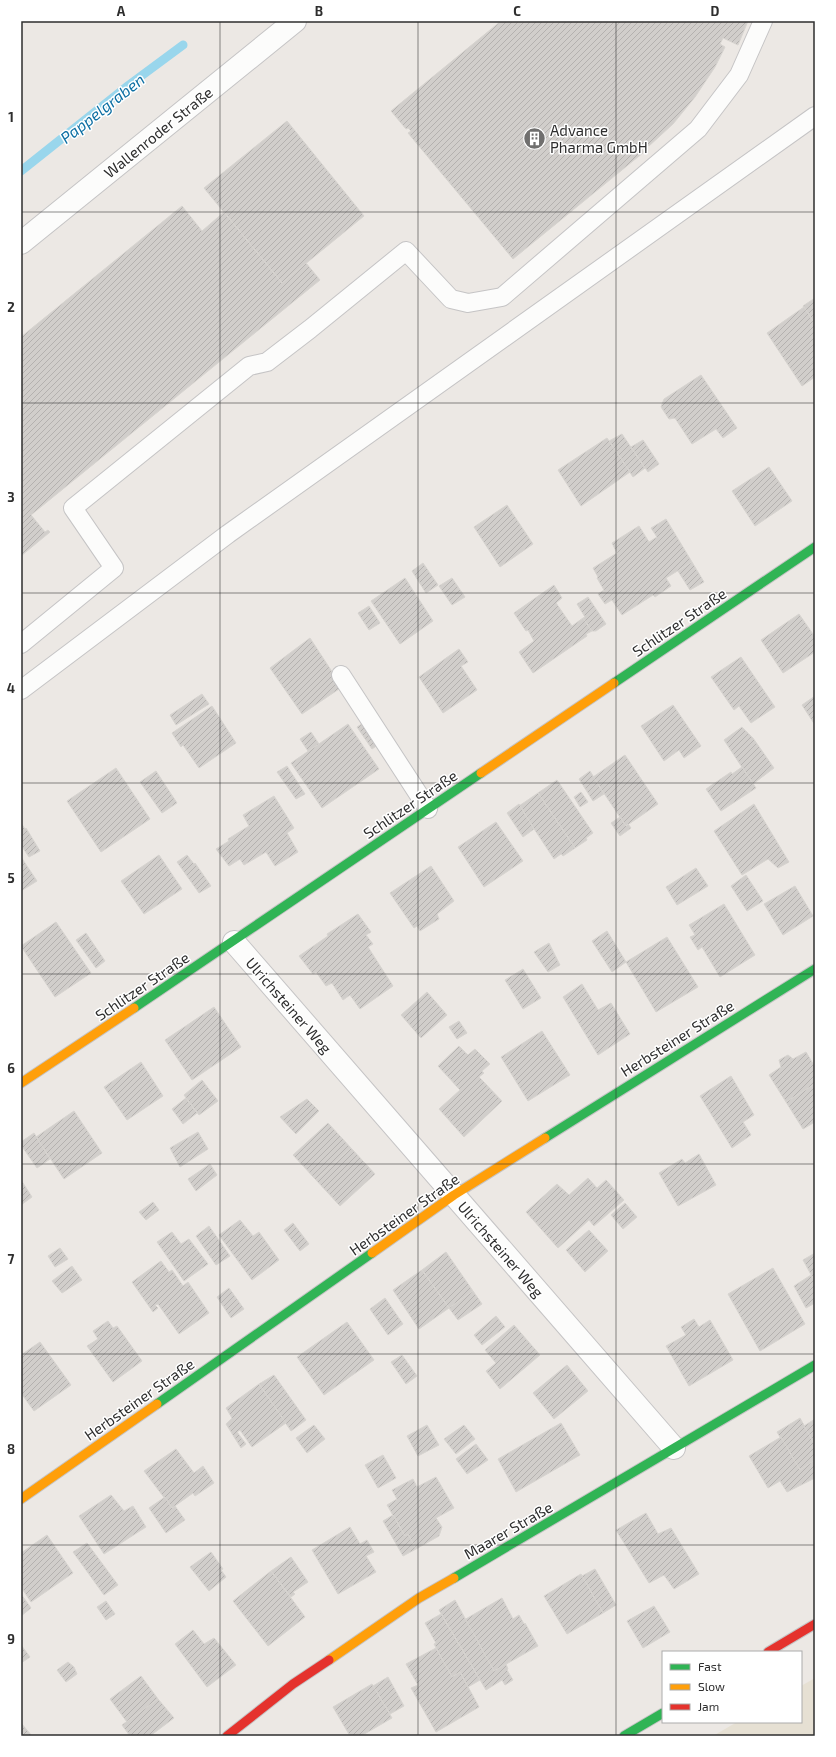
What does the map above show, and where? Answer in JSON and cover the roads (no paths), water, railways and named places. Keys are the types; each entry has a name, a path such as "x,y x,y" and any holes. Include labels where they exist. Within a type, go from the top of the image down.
{"street":[{"name":"Wallenroder Straße","path":"21,244 295,21"},
{"name":"Schlitzer Straße","path":"21,1083 234,942 815,547"},
{"name":"Ulrichsteiner Weg","path":"234,942 674,1448"},
{"name":"Herbsteiner Straße","path":"21,1499 454,1195 815,969"},
{"name":"Maarer Straße","path":"227,1736 293,1684 419,1598 815,1365"},
{"path":"770,1651 815,1624"},
{"path":"624,1736 662,1715"}],"lane":[{"path":"21,644 114,568 74,508 249,366 267,362 406,251 451,299 468,303 502,297 698,129 739,75 763,21"},
{"path":"21,690 228,534 815,116"},
{"path":"341,675 428,809"}],"waterway":[{"name":"Pappelgraben","path":"21,171 129,85 183,45"}],"place":[{"name":"Advance Pharma GmbH","path":"535,139"}]}
